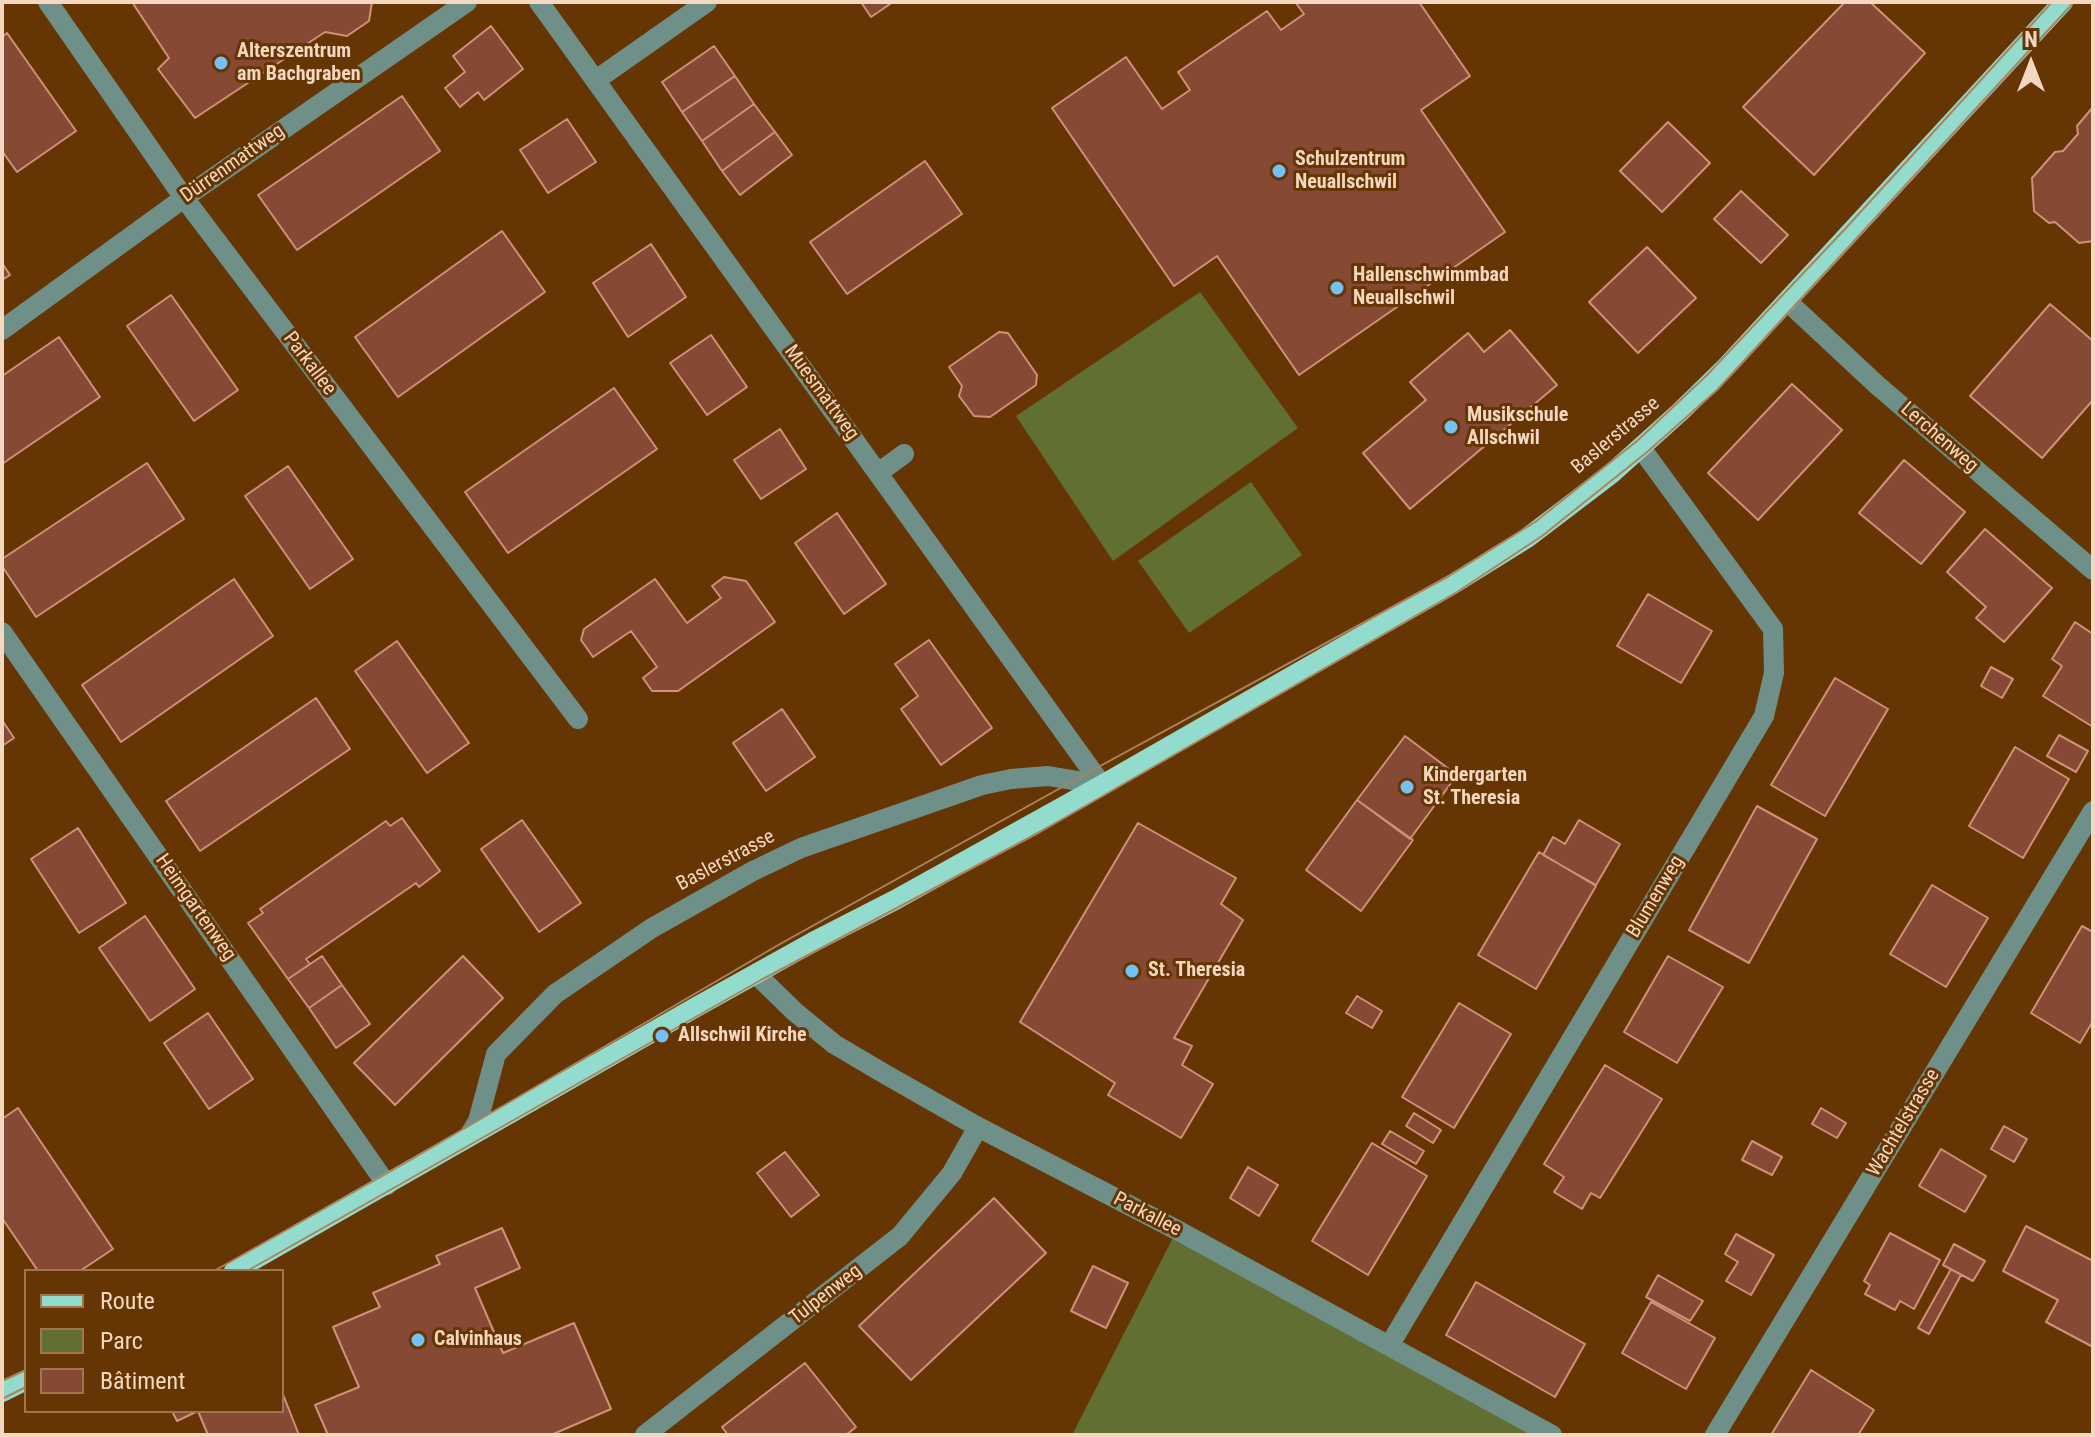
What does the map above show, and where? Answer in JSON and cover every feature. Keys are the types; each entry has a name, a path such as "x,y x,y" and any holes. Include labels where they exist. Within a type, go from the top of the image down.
{"main road":[{"name":"Baslerstrasse","path":"238,1269 813,942 1102,785 1453,584 1527,538 1611,474 1725,368 2063,2"},
{"path":"2,1392 24,1381"}],"street":[{"name":"Parkallee","path":"48,2 184,198 578,719"},
{"name":"Dürrenmattweg","path":"2,330 184,198 467,2"},
{"name":"Muesmattweg","path":"539,2 1102,785"},
{"path":"596,80 707,2"},
{"name":"Lerchenweg","path":"1788,302 1877,385 2093,570"},
{"name":"Blumenweg","path":"1389,1346 1764,716 1774,673 1773,629 1641,448"},
{"path":"878,473 904,454"},
{"name":"Heimgartenweg","path":"2,632 387,1185"},
{"name":"Baslerstrasse","path":"469,1136 478,1121 496,1054 555,994 652,928 753,871 801,848 982,785 1048,776 1102,785"},
{"name":"Wachtelstrasse","path":"1715,1435 2093,811"},
{"name":"Parkallee","path":"756,974 834,1044 978,1127 1177,1230 1552,1435"},
{"name":"Tulpenweg","path":"645,1435 900,1236 952,1173 978,1127"}],"green space":[{"path":"1200,292 1298,428 1113,561 1016,416"},
{"path":"1251,482 1302,555 1189,633 1138,561"},
{"path":"1177,1230 1552,1435 1072,1435"}],"building":[{"name":"Alterszentrum am Bachgraben","path":"132,2 372,2 369,21 347,36 325,32 195,118 158,69 169,58"},
{"path":"861,2 893,2 871,17"},
{"name":"Schulzentrum Neuallschwil","path":"1295,2 1419,2 1470,76 1421,110 1505,232 1299,375 1217,256 1174,286 1052,108 1126,57 1162,109 1190,90 1178,72 1267,11 1281,30 1304,14"},
{"path":"1845,2 1870,2 1925,53 1814,175 1743,107"},
{"path":"491,26 523,69 484,100 478,92 460,107 445,88 465,72 453,56"},
{"path":"7,33 76,131 17,172 2,151 2,37"},
{"path":"714,46 735,76 682,112 662,82"},
{"path":"735,76 754,104 702,141 682,112"},
{"path":"402,96 440,151 297,250 258,195"},
{"path":"754,104 775,132 722,171 702,141"},
{"path":"2093,107 2093,241 2079,243 2055,222 2049,223 2034,211 2032,178 2055,152 2063,151 2078,134 2077,126"},
{"path":"567,119 596,162 548,193 520,150"},
{"path":"1668,122 1710,163 1662,212 1620,171"},
{"path":"775,132 792,155 740,195 722,171"},
{"path":"925,161 962,214 847,294 810,242"},
{"path":"1741,191 1788,235 1761,263 1714,219"},
{"path":"502,231 545,292 398,397 355,337"},
{"path":"651,244 686,297 628,337 593,283"},
{"path":"1647,247 1696,298 1638,353 1589,302"},
{"path":"2,263 10,275 2,280"},
{"path":"171,295 238,390 194,421 127,326"},
{"path":"2050,304 2093,341 2093,400 2042,458 1970,396"},
{"name":"Musikschule Allschwil","path":"1510,330 1557,385 1410,509 1363,453 1426,400 1410,382 1468,333 1484,352"},
{"path":"999,332 1008,333 1037,375 1036,385 990,417 974,416 959,396 962,386 949,367"},
{"path":"711,335 747,387 707,415 670,363"},
{"path":"59,337 100,397 2,464 2,376"},
{"path":"1792,384 1842,430 1758,520 1708,473"},
{"path":"614,388 657,449 508,553 465,492"},
{"path":"780,429 806,469 761,499 734,460"},
{"path":"1904,460 1965,512 1921,564 1859,513"},
{"path":"147,463 184,519 36,617 2,566 2,559"},
{"path":"288,466 353,559 310,589 245,496"},
{"path":"837,513 886,584 844,614 795,543"},
{"path":"1985,529 2052,588 2004,642 1976,618 1986,607 1947,572"},
{"path":"724,577 746,581 775,622 678,691 652,691 643,678 657,667 631,631 593,657 581,640 584,629 655,579 687,623 721,598 712,586"},
{"path":"234,579 273,636 121,742 82,685"},
{"path":"1648,594 1712,631 1681,683 1617,646"},
{"path":"2075,622 2093,634 2093,727 2043,696 2062,666 2052,659"},
{"path":"929,640 992,728 941,765 901,709 918,696 895,664"},
{"path":"397,641 469,743 427,773 355,671"},
{"path":"1991,667 2013,679 2002,698 1981,686"},
{"path":"1835,678 1888,709 1825,816 1771,785"},
{"path":"316,698 350,749 200,851 166,801"},
{"path":"782,709 815,757 766,791 733,743"},
{"path":"2,720 14,738 2,746"},
{"path":"2059,735 2088,751 2076,772 2047,756"},
{"name":"Kindergarten St. Theresia","path":"1405,736 1457,775 1410,839 1357,800"},
{"path":"2015,747 2069,779 2023,858 1969,826"},
{"path":"1357,800 1413,840 1361,911 1306,870"},
{"path":"1757,806 1817,839 1749,963 1689,930"},
{"path":"402,818 440,871 419,887 416,883 306,959 310,964 288,979 248,923 263,913 260,909 386,821 390,826"},
{"path":"522,820 581,903 539,932 481,849"},
{"path":"1579,820 1620,844 1596,885 1543,855 1553,837 1565,844"},
{"name":"St. Theresia","path":"1138,823 1236,878 1221,904 1243,920 1174,1038 1192,1046 1182,1065 1213,1084 1181,1138 1108,1095 1115,1083 1020,1022"},
{"path":"78,828 126,903 79,933 31,859"},
{"path":"1539,852 1596,886 1536,989 1478,955"},
{"path":"1932,885 1988,918 1946,987 1890,954"},
{"path":"145,916 195,989 150,1021 99,948"},
{"path":"2082,926 2093,932 2093,1021 2080,1043 2031,1013"},
{"path":"322,956 342,985 309,1008 288,979"},
{"path":"463,956 503,998 395,1105 354,1063"},
{"path":"1668,956 1723,987 1677,1063 1624,1032"},
{"path":"342,985 370,1024 336,1048 309,1008"},
{"path":"1357,996 1382,1011 1372,1028 1346,1013"},
{"path":"1459,1003 1511,1034 1454,1128 1402,1097"},
{"path":"208,1013 253,1079 209,1109 164,1043"},
{"path":"1605,1065 1662,1099 1600,1198 1591,1193 1582,1209 1554,1192 1564,1177 1544,1164"},
{"path":"18,1108 113,1249 83,1269 37,1269 2,1218 2,1119"},
{"path":"1821,1108 1846,1123 1837,1138 1812,1124"},
{"path":"1414,1113 1441,1130 1433,1143 1406,1126"},
{"path":"2004,1126 2027,1139 2014,1162 1991,1149"},
{"path":"1390,1131 1424,1151 1416,1164 1382,1144"},
{"path":"1752,1141 1782,1157 1772,1175 1742,1160"},
{"path":"1372,1143 1427,1176 1368,1275 1312,1241"},
{"path":"1941,1149 1986,1176 1965,1212 1919,1186"},
{"path":"785,1152 819,1195 791,1217 757,1173"},
{"path":"1248,1167 1278,1185 1259,1216 1230,1198"},
{"path":"994,1198 1046,1253 911,1380 859,1326"},
{"path":"2026,1226 2093,1261 2093,1347 2046,1322 2058,1300 2003,1271"},
{"name":"Calvinhaus","path":"502,1228 520,1268 475,1288 503,1353 574,1323 611,1409 551,1435 328,1435 315,1405 359,1387 333,1327 380,1307 373,1293 440,1264 436,1256"},
{"path":"1890,1233 1940,1260 1914,1309 1900,1301 1895,1310 1865,1294 1870,1285 1864,1281"},
{"path":"1736,1234 1774,1255 1751,1295 1726,1281 1738,1262 1725,1254"},
{"path":"1954,1244 1985,1261 1973,1281 1943,1265"},
{"path":"1093,1266 1128,1283 1106,1328 1071,1311"},
{"path":"1951,1269 1961,1275 1929,1334 1918,1328"},
{"path":"1658,1275 1703,1301 1690,1321 1646,1297"},
{"path":"1476,1282 1585,1344 1555,1397 1446,1335"},
{"path":"1651,1302 1715,1338 1686,1389 1622,1353"},
{"path":"805,1363 856,1427 846,1435 728,1435 722,1427"},
{"path":"1811,1370 1874,1410 1858,1435 1771,1435"},
{"path":"284,1397 299,1435 208,1435 199,1413 284,1413"},
{"path":"173,1413 194,1413 177,1421"}],"tram line":[{"path":"218,1269 780,944 1449,576 1535,522 1637,441 1706,376 2052,2"},
{"path":"251,1269 761,980 1040,832 1457,592 1542,536 1646,453 1717,390 2074,2"},
{"path":"2,1381 24,1371"},
{"path":"2,1399 24,1388"}],"place":[{"name":"Alterszentrum am Bachgraben","path":"221,63"},
{"name":"Schulzentrum Neuallschwil","path":"1279,171"},
{"name":"Hallenschwimmbad Neuallschwil","path":"1337,288"},
{"name":"Musikschule Allschwil","path":"1451,427"},
{"name":"Kindergarten St. Theresia","path":"1407,787"},
{"name":"St. Theresia","path":"1132,971"},
{"name":"Allschwil Kirche","path":"662,1036"},
{"name":"Calvinhaus","path":"418,1340"}]}
